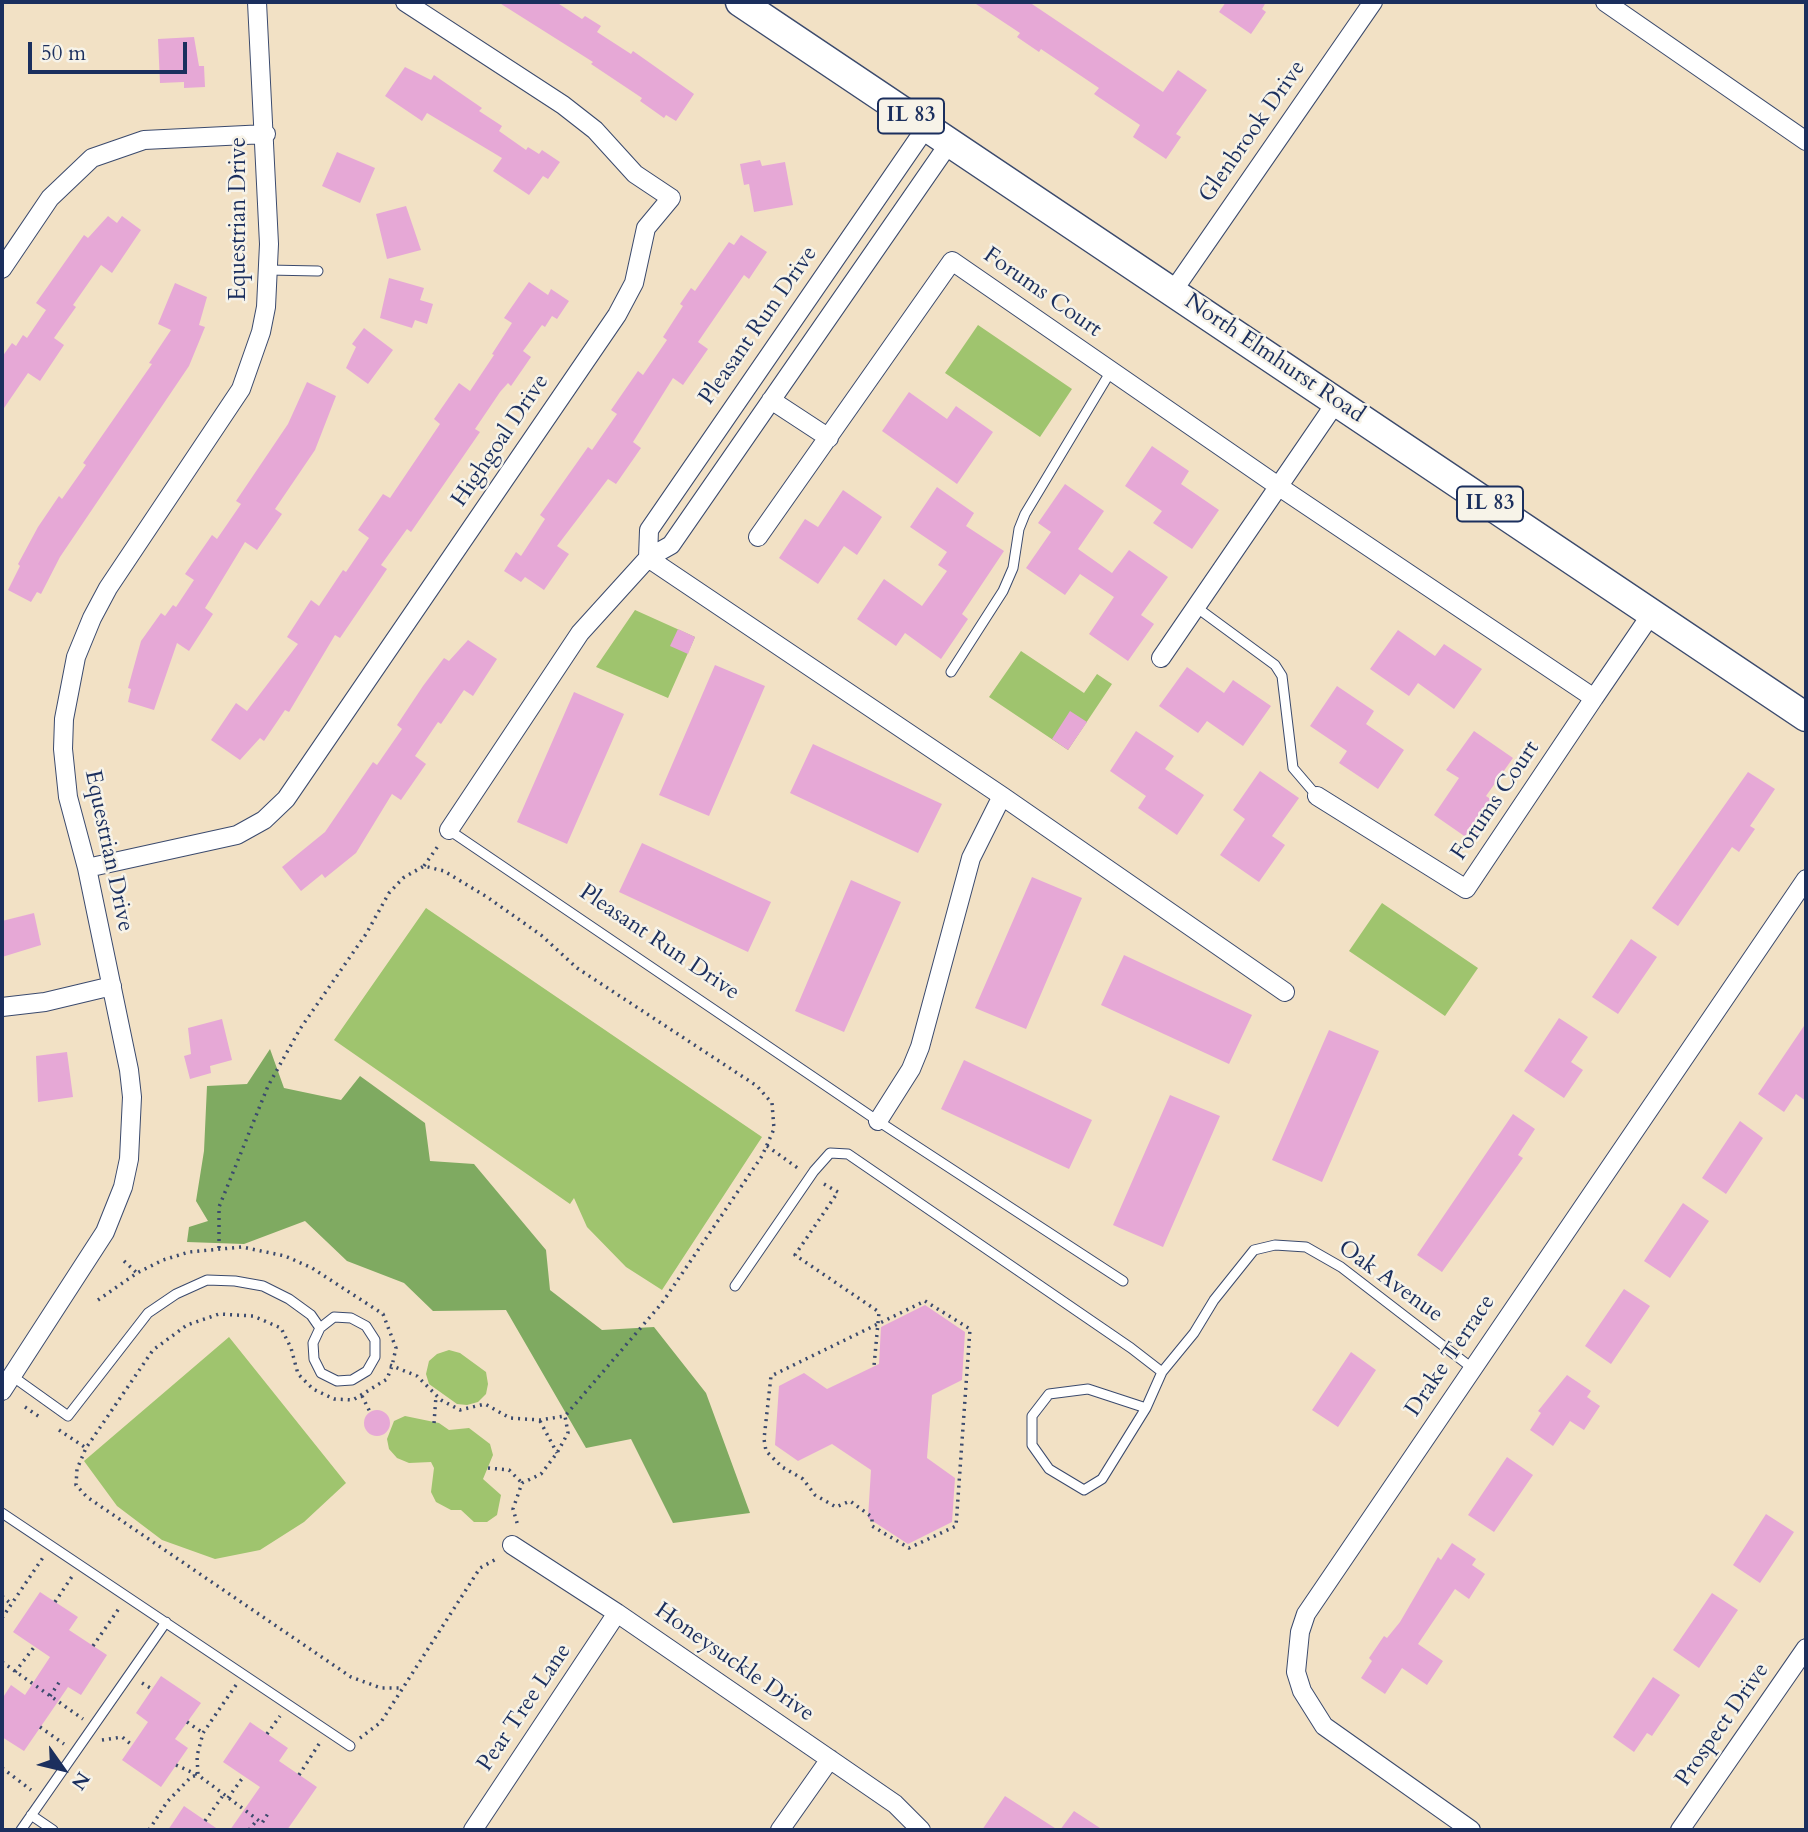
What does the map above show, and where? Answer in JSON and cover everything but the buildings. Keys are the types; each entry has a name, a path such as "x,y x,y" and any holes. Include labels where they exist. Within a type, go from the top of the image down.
{"main road":[{"name":"North Elmhurst Road","path":"740,2 1806,717"}],"street":[{"name":"Equestrian Drive","path":"2,1391 7,1372 88,1263 105,1232 123,1187 130,1150 132,1097 112,986 87,869 68,797 63,749 64,719 76,656 108,588 241,389 261,332 268,270 265,134 257,2"},
{"name":"Highgoal Drive","path":"87,869 237,835 264,820 286,799 617,315 634,283 646,228 671,198 635,174 595,130 564,105 405,2"},
{"name":"Glenbrook Drive","path":"1173,291 1373,2"},
{"path":"1605,2 1806,141"},
{"name":"Pleasant Run Drive","path":"648,558 649,530 927,127"},
{"path":"2,268 50,198 92,158 144,141 265,134"},
{"path":"449,830 580,633 648,558 671,545 950,142"},
{"name":"Forums Court","path":"758,537 952,261 1278,486 1594,698"},
{"path":"771,400 829,438"},
{"path":"1161,658 1337,401"},
{"path":"648,558 1002,796 1285,992"},
{"name":"Forums Court","path":"1317,796 1466,889 1652,613"},
{"path":"878,1121 911,1069 920,1047 971,858 1002,796"},
{"name":"Drake Terrace","path":"1471,1830 1324,1726 1302,1691 1296,1672 1296,1651 1306,1614 1806,878"},
{"path":"2,1007 45,1002 112,986"},
{"name":"Honeysuckle Drive","path":"512,1545 617,1613 895,1804 921,1830"},
{"name":"Pear Tree Lane","path":"472,1830 617,1613"},
{"name":"Prospect Drive","path":"1680,1830 1806,1648"},
{"path":"780,1830 830,1759"}],"lane":[{"path":"268,270 318,271"},
{"path":"951,672 1003,591 1013,568 1019,529 1025,514 1111,371"},
{"path":"1196,607 1275,665 1282,676 1293,768 1317,796"},
{"name":"Pleasant Run Drive","path":"449,830 878,1121 1123,1281"},
{"path":"736,1286 810,1176 831,1153 848,1154 1131,1348 1162,1373 1146,1408 1102,1479 1084,1489 1049,1469 1032,1445 1032,1416 1049,1394 1088,1389 1146,1408"},
{"name":"Oak Avenue","path":"1162,1373 1254,1250 1275,1245 1306,1247 1341,1267 1472,1368"},
{"path":"7,1372 68,1416 148,1313 176,1294 207,1280 263,1286 289,1299 311,1315 320,1328"},
{"path":"334,1317 351,1318 366,1326 375,1340 375,1357 367,1371 352,1380 337,1381 321,1373 314,1359 313,1343 320,1328 334,1317"},
{"path":"2,1513 350,1746"},
{"path":"21,1830 166,1622"},
{"path":"31,1815 53,1830"}],"path":[{"path":"219,1248 219,1206 268,1086 389,893 403,878 424,866 449,830"},
{"path":"375,1357 417,1376 436,1396 460,1410 485,1404 510,1418 540,1420 565,1416 662,1303 767,1146 774,1129 772,1103 757,1086 577,968 541,935 487,897 444,872 424,866"},
{"path":"767,1146 838,1192 795,1255 879,1312 874,1366"},
{"path":"99,1300 137,1273 189,1252 242,1247 285,1256 312,1268 383,1314 396,1348 392,1366 387,1379 353,1400 334,1399 313,1389 298,1374 291,1348 281,1328 253,1316 219,1314 187,1325 153,1350 86,1448 76,1469 76,1486 88,1497 351,1677 381,1688 402,1688"},
{"path":"124,1261 137,1273"},
{"path":"925,1301 970,1329 956,1526 909,1548 872,1526 872,1517 850,1502 836,1507 815,1495 803,1479 766,1451 764,1439 771,1376 878,1324 925,1301"},
{"path":"362,1396 370,1412"},
{"path":"434,1423 436,1396"},
{"path":"350,1746 381,1722 480,1568 512,1545 519,1530 513,1509 522,1483 541,1474 557,1453 568,1433 565,1416"},
{"path":"540,1420 557,1453"},
{"path":"488,1468 509,1470 522,1483"},
{"path":"2,1618 51,1546"},
{"path":"55,1602 80,1565"},
{"path":"2,1596 10,1603"},
{"path":"93,1646 127,1597"},
{"path":"15,1672 35,1646"},
{"path":"2,1662 50,1696 102,1740 122,1737 132,1745"},
{"path":"198,1775 197,1756 203,1733 243,1674"},
{"path":"50,1696 60,1681"},
{"path":"267,1734 288,1704"},
{"path":"187,1722 203,1733"},
{"path":"40,1727 75,1752"},
{"path":"299,1775 327,1731"},
{"path":"176,1765 198,1775 262,1823 270,1812"},
{"path":"2,1768 43,1798"},
{"path":"149,1830 167,1802 191,1777 198,1775"},
{"path":"229,1798 244,1776"},
{"path":"205,1821 224,1794"},
{"path":"249,1830 257,1820"}],"green space":[{"path":"978,325 1072,389 1040,437 945,373"},
{"path":"635,610 695,637 668,698 596,667"},
{"path":"1021,651 1084,693 1097,674 1112,684 1068,750 989,697"},
{"path":"1382,903 1478,968 1445,1016 1349,951"},
{"path":"426,908 762,1137 662,1290 626,1267 587,1227 574,1198 570,1204 334,1040"},
{"path":"270,1049 284,1088 341,1100 360,1076 425,1123 430,1161 474,1164 546,1250 550,1290 602,1330 654,1327 706,1393 750,1513 673,1523 631,1439 586,1448 506,1310 433,1311 404,1283 347,1261 305,1221 244,1244 187,1242 189,1227 208,1221 196,1201 204,1151 207,1086 247,1084"},
{"path":"229,1337 346,1483 304,1522 260,1550 215,1559 162,1540 117,1506 84,1461"},
{"path":"449,1350 460,1353 486,1372 486,1394 478,1402 457,1404 429,1384 426,1374 429,1361 437,1354"},
{"path":"405,1416 439,1423 449,1430 469,1428 490,1444 493,1455 483,1479 501,1495 497,1515 487,1522 474,1522 461,1510 451,1510 436,1502 431,1492 434,1468 431,1462 409,1463 397,1458 389,1449 387,1439 394,1421"}]}
